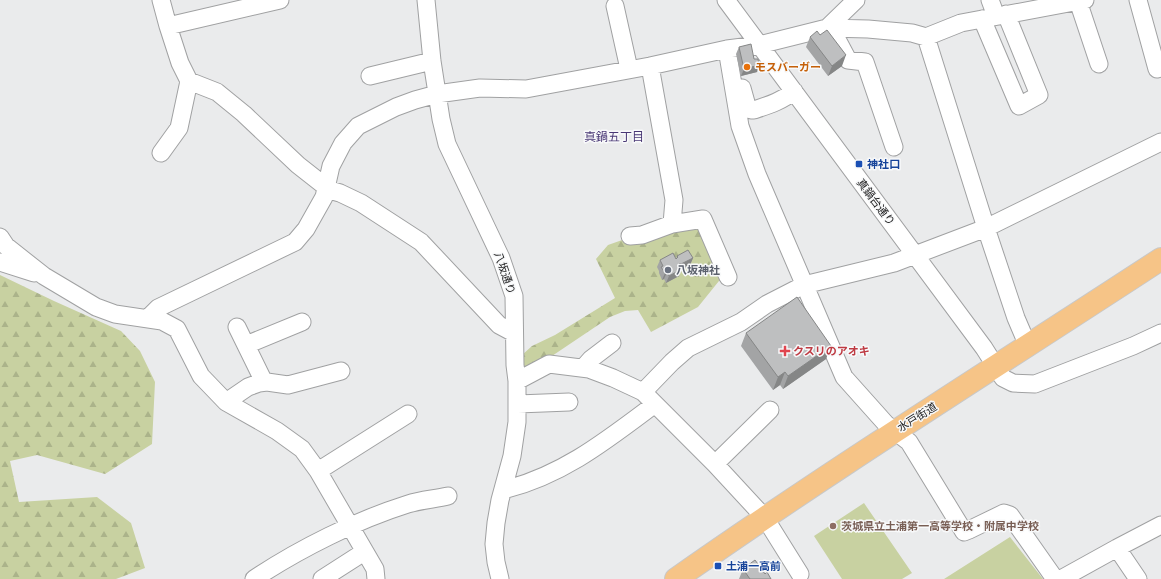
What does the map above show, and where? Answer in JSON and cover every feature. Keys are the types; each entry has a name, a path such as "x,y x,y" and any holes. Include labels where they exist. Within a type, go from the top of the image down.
{"highway":[{"name":"水戸街道","path":"676,579 896,431 1161,259"}],"street":[{"path":"161,0 180,63 189,81 179,128 161,153"},
{"path":"168,26 280,0"},
{"name":"八坂通り","path":"426,0 432,61 441,119 447,144 501,258 514,296 515,365 518,404 512,456 498,511 494,544 500,579"},
{"name":"真鍋台通り","path":"726,0 984,348 1003,378 1013,383 1035,384 1133,346 1161,333"},
{"path":"741,21 742,0"},
{"path":"148,318 158,308 295,242 306,229 324,197 331,166 343,143 358,126 396,107 437,94 480,88 526,89 650,66 730,49 759,45 834,18 856,0"},
{"path":"990,0 995,16"},
{"path":"1138,0 1157,68 1161,68"},
{"path":"834,18 868,29 912,33 926,37 961,23 1081,1 1099,64"},
{"path":"615,6 629,69"},
{"path":"834,18 848,60 865,62 894,147"},
{"path":"926,37 986,228 1016,318 1028,346"},
{"path":"730,49 747,106 751,110 776,103 794,91"},
{"path":"730,49 740,126 757,174 844,377 886,424 909,442 964,532 1004,513 1010,515 1055,579"},
{"path":"370,76 432,61"},
{"path":"650,66 674,200 672,224"},
{"path":"189,81 216,92 244,114 298,165 326,188 361,202 422,242 499,326 514,333"},
{"path":"643,392 688,348 741,322 767,304 804,285 894,263 914,254 986,228 1161,142"},
{"path":"630,236 642,235 672,224 702,219 728,277"},
{"path":"0,237 6,246 44,276 96,307 115,314 162,321 177,329 201,376 226,402 277,431 302,449 318,471 375,569 376,579"},
{"path":"0,262 44,276"},
{"path":"246,345 302,322"},
{"path":"237,327 264,382"},
{"path":"583,368 591,359 612,343"},
{"path":"517,381 549,364 589,369 643,392 715,464 765,518 800,574"},
{"path":"226,402 248,387 264,382 288,385 341,371"},
{"path":"518,404 569,402"},
{"path":"503,490 534,481 593,450 655,404"},
{"path":"715,464 770,410"},
{"path":"318,471 408,414"},
{"path":"254,579 277,564 350,526 409,504 448,496"},
{"path":"1061,579 1161,525"},
{"path":"1117,548 1138,579"},
{"path":"322,579 364,552"}],"green space":[{"path":"699,224 723,276 698,307 651,332 638,310 625,311 610,317 549,358 523,371 522,355 532,346 555,335 615,298 596,259 608,245 625,239"},
{"path":"0,275 121,331 140,351 155,382 152,444 105,474 37,455 10,461 19,502 97,497 131,523 145,568 116,579 0,579"},
{"path":"864,503 912,573 902,579 842,579 814,536"},
{"path":"1010,537 1043,579 944,579"}],"building":[{"path":"827,30 846,55 832,66 810,37 817,31 820,35"},
{"path":"751,44 754,59 758,59 759,65 744,69 739,47"},
{"path":"688,250 693,258 679,264 682,269 669,276 667,272 665,273 661,267 663,266 660,260 673,253 676,259 678,257 677,256"},
{"path":"797,297 831,346 788,376 785,372 778,377 746,333"},
{"path":"755,560 765,574 767,572 771,579 750,579 743,569"}],"place":[{"name":"モスバーガー","path":"747,67"},
{"name":"神社口","path":"859,164"},
{"name":"八坂神社","path":"668,270"},
{"name":"クスリのアオキ","path":"785,351"},
{"name":"茨城県立土浦第一高等学校・附属中学校","path":"833,526"},
{"name":"土浦一高前","path":"718,566"}],"district":[{"name":"真鍋五丁目","path":"614,137"}]}
